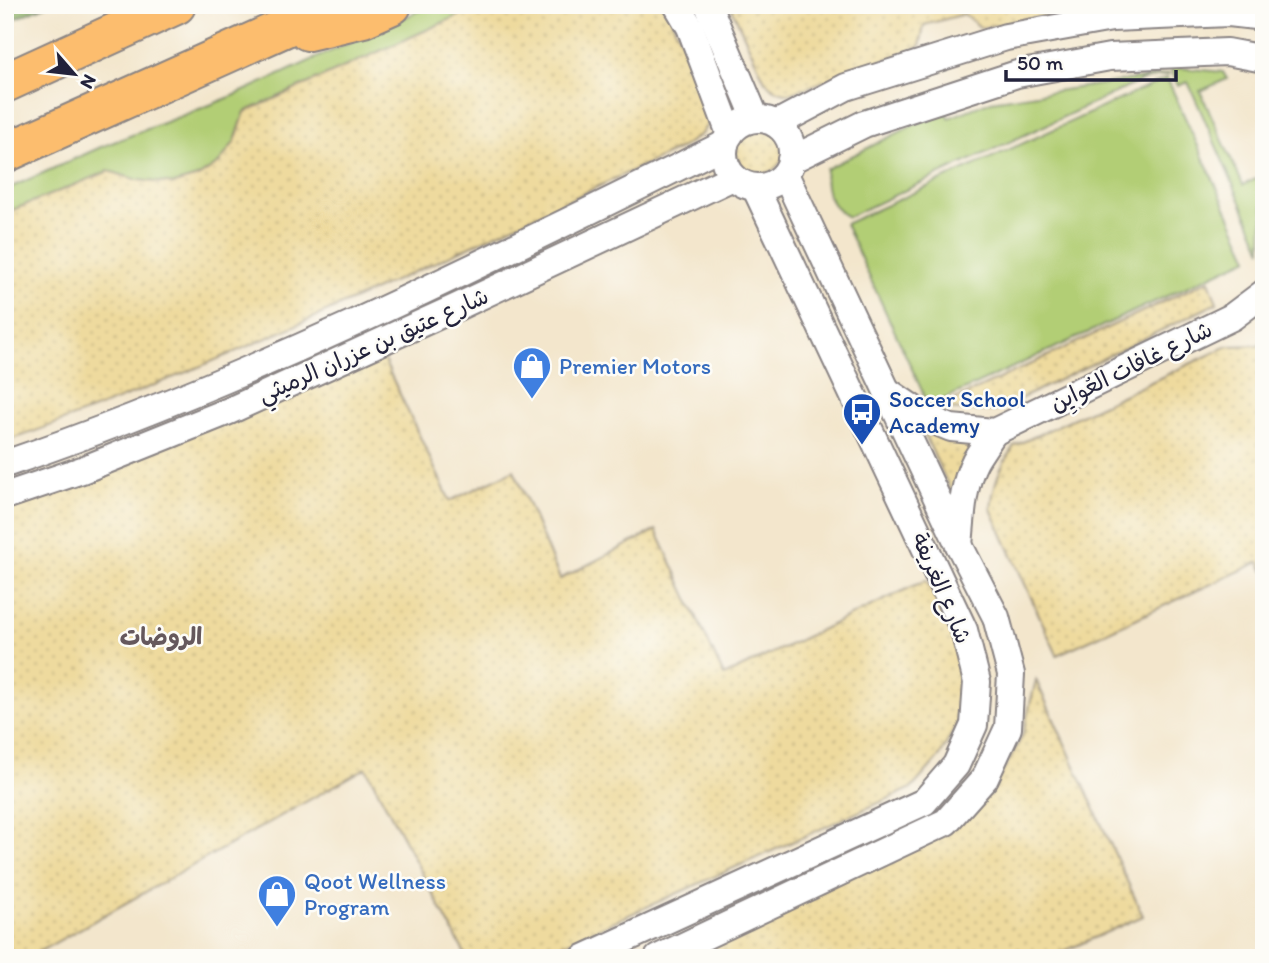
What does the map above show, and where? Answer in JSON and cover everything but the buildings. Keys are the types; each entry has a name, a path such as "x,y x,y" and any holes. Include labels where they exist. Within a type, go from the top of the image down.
{"main road":[{"path":"5,83 176,5"},
{"path":"5,153 335,5"},
{"path":"257,40 351,21 392,5"}],"street":[{"path":"677,5 690,27 728,139 725,161 744,182 772,184 788,167 864,124 1017,74 1110,57 1227,52 1264,59"},
{"path":"708,5 766,121 788,136 791,144 788,167"},
{"path":"728,139 737,127 766,121 846,87 1006,37 1112,18 1229,13 1264,17"},
{"name":"شارع عتيق بن عزران الرميثي","path":"5,464 61,446 212,386 443,282 728,139"},
{"name":"شارع الغريفة","path":"658,958 946,822 985,778 1008,728 1012,674 996,617 887,391 788,167"},
{"name":"شارع عتيق بن عزران الرميثي","path":"5,496 82,470 229,411 744,182"},
{"name":"شارع الغريفة","path":"584,958 924,802 956,765 974,725 977,682 964,630 744,182"},
{"name":"شارع غافات العُوايِن","path":"994,432 1231,317 1264,293"},
{"path":"887,391 927,418 951,428 994,432 974,463 969,478 959,545"}],"green space":[{"path":"5,5 47,5 5,23"},
{"path":"432,5 482,5 245,112 235,141 219,163 198,177 174,184 137,180 109,171 5,213 5,190 101,147 233,96"},
{"path":"1170,67 1223,72 1227,79 1200,91 1243,185 1264,175 1262,250 1188,82 1178,86"},
{"path":"1170,74 1143,80 848,217 829,197 826,169 945,109 949,118 991,101"},
{"path":"1167,78 1249,258 929,406 845,224"}],"sand":[{"path":"482,5 704,5 672,21 711,106 709,122 701,134 681,148 430,265 177,376 5,442 5,213 109,171 137,180 174,184 198,177 219,163 235,141 245,112"},
{"path":"730,5 1140,5 1078,10 981,28 964,14 924,25 920,47 789,94 775,90 765,81"},
{"path":"748,120 784,126 788,134 789,151 770,172 759,174 750,171 738,158 736,139"},
{"path":"1209,280 1217,303 995,411 935,409"},
{"path":"1264,345 1264,572 1259,562 1057,655 991,509 998,476 1014,446 1228,346"},
{"path":"381,354 450,501 514,470 560,579 656,530 724,676 926,580 953,631 963,684 958,722 940,756 912,788 533,958 467,958 366,768 28,958 5,958 5,511"},
{"path":"919,423 981,433 956,502"},
{"path":"1036,680 1143,916 1049,958 680,958 946,831 992,791 1022,737"}],"place":[{"name":"Premier Motors","path":"532,400"},
{"name":"Soccer School Academy","path":"862,446"},
{"name":"Qoot Wellness Program","path":"277,928"}],"district":[{"name":"الروضات","path":"161,637"}]}
